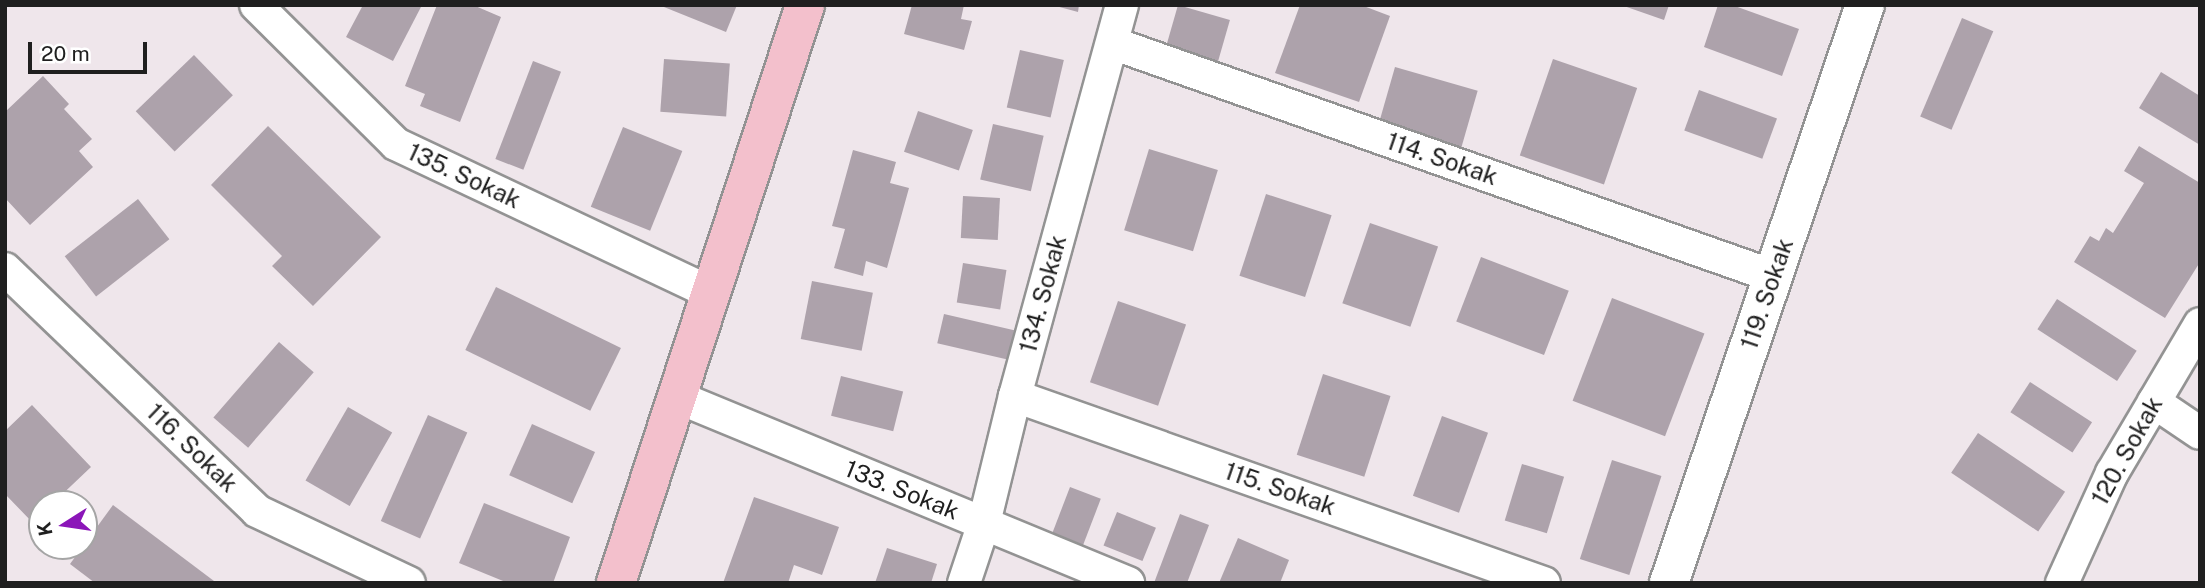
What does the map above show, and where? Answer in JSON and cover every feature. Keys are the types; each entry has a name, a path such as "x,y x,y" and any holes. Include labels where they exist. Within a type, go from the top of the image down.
{"main road":[{"path":"616,583 805,5"}],"street":[{"name":"135. Sokak","path":"256,5 396,144 711,293"},
{"name":"134. Sokak","path":"964,583 984,523 1015,396 1122,5"},
{"name":"119. Sokak","path":"1669,583 1865,5"},
{"name":"114. Sokak","path":"1112,43 1773,276"},
{"name":"116. Sokak","path":"5,269 257,511 409,583"},
{"name":"120. Sokak","path":"2062,583 2112,473 2200,324"},
{"name":"115. Sokak","path":"1015,396 1544,583"},
{"name":"133. Sokak","path":"677,397 1128,583"},
{"path":"2154,401 2200,433"}],"building":[{"path":"363,5 422,5 393,61 346,37"},
{"path":"437,5 473,5 501,17 460,122 420,106 425,94 405,86"},
{"path":"659,5 737,5 726,32"},
{"path":"912,5 964,5 961,19 972,21 964,50 904,34"},
{"path":"1052,5 1079,5 1078,12"},
{"path":"1178,5 1230,20 1218,63 1166,48"},
{"path":"1300,5 1361,5 1390,16 1359,102 1275,73"},
{"path":"1621,5 1669,5 1664,20"},
{"path":"1718,5 1732,5 1799,29 1782,76 1704,47"},
{"path":"1962,18 1993,31 1951,130 1920,116"},
{"path":"1020,50 1064,60 1051,118 1007,107"},
{"path":"194,55 233,95 175,152 136,111"},
{"path":"664,59 730,64 726,116 660,112"},
{"path":"1553,59 1637,88 1604,184 1520,155"},
{"path":"533,61 561,72 523,170 495,159"},
{"path":"1395,67 1478,91 1459,155 1377,131"},
{"path":"2161,72 2200,96 2200,145 2139,108"},
{"path":"43,76 69,104 64,109 92,139 79,151 93,167 30,225 5,198 5,112"},
{"path":"1699,90 1777,118 1762,159 1684,130"},
{"path":"918,111 973,130 959,171 904,152"},
{"path":"993,124 1044,136 1031,191 980,180"},
{"path":"268,126 381,237 313,306 272,266 282,256 211,185"},
{"path":"623,127 682,151 650,231 591,207"},
{"path":"2139,146 2200,183 2200,262 2165,318 2074,262 2090,236 2099,241 2106,228 2113,233 2144,183 2124,171"},
{"path":"1149,149 1218,170 1193,251 1124,230"},
{"path":"853,150 896,162 890,183 909,188 887,268 866,261 863,276 834,268 845,229 832,226"},
{"path":"1266,194 1332,215 1305,297 1239,276"},
{"path":"963,196 1000,198 998,240 961,238"},
{"path":"138,199 169,239 96,296 65,256"},
{"path":"1370,223 1438,246 1410,327 1342,303"},
{"path":"1481,257 1569,291 1544,355 1456,321"},
{"path":"963,263 1006,270 1000,309 957,303"},
{"path":"812,281 873,293 862,351 801,339"},
{"path":"496,287 621,348 590,411 465,350"},
{"path":"1612,298 1704,333 1665,436 1573,401"},
{"path":"2057,299 2137,351 2117,381 2037,329"},
{"path":"1118,301 1186,324 1158,406 1090,382"},
{"path":"944,314 1014,330 1007,359 937,343"},
{"path":"279,342 314,372 248,448 213,417"},
{"path":"1323,374 1391,396 1364,477 1297,455"},
{"path":"841,376 903,391 893,431 831,416"},
{"path":"2030,382 2092,422 2072,452 2010,412"},
{"path":"32,405 91,467 67,490 28,490 28,518 5,494 5,431"},
{"path":"348,407 392,432 350,506 306,481"},
{"path":"428,415 467,432 420,538 381,521"},
{"path":"1442,416 1488,433 1459,513 1413,496"},
{"path":"532,424 595,452 572,503 509,475"},
{"path":"1978,433 2065,492 2038,532 1951,473"},
{"path":"1612,460 1661,476 1629,575 1580,559"},
{"path":"1522,464 1564,477 1547,533 1505,520"},
{"path":"1070,487 1101,499 1079,557 1048,545"},
{"path":"754,497 839,527 822,575 794,565 788,583 723,583"},
{"path":"484,503 570,537 553,583 508,583 459,563"},
{"path":"113,505 214,581 95,583 70,564 73,560 98,560 98,526"},
{"path":"1117,512 1156,528 1142,561 1104,545"},
{"path":"1180,514 1209,525 1187,583 1154,583"},
{"path":"1238,538 1289,560 1280,583 1219,583"},
{"path":"887,548 937,564 931,583 875,583"}]}
